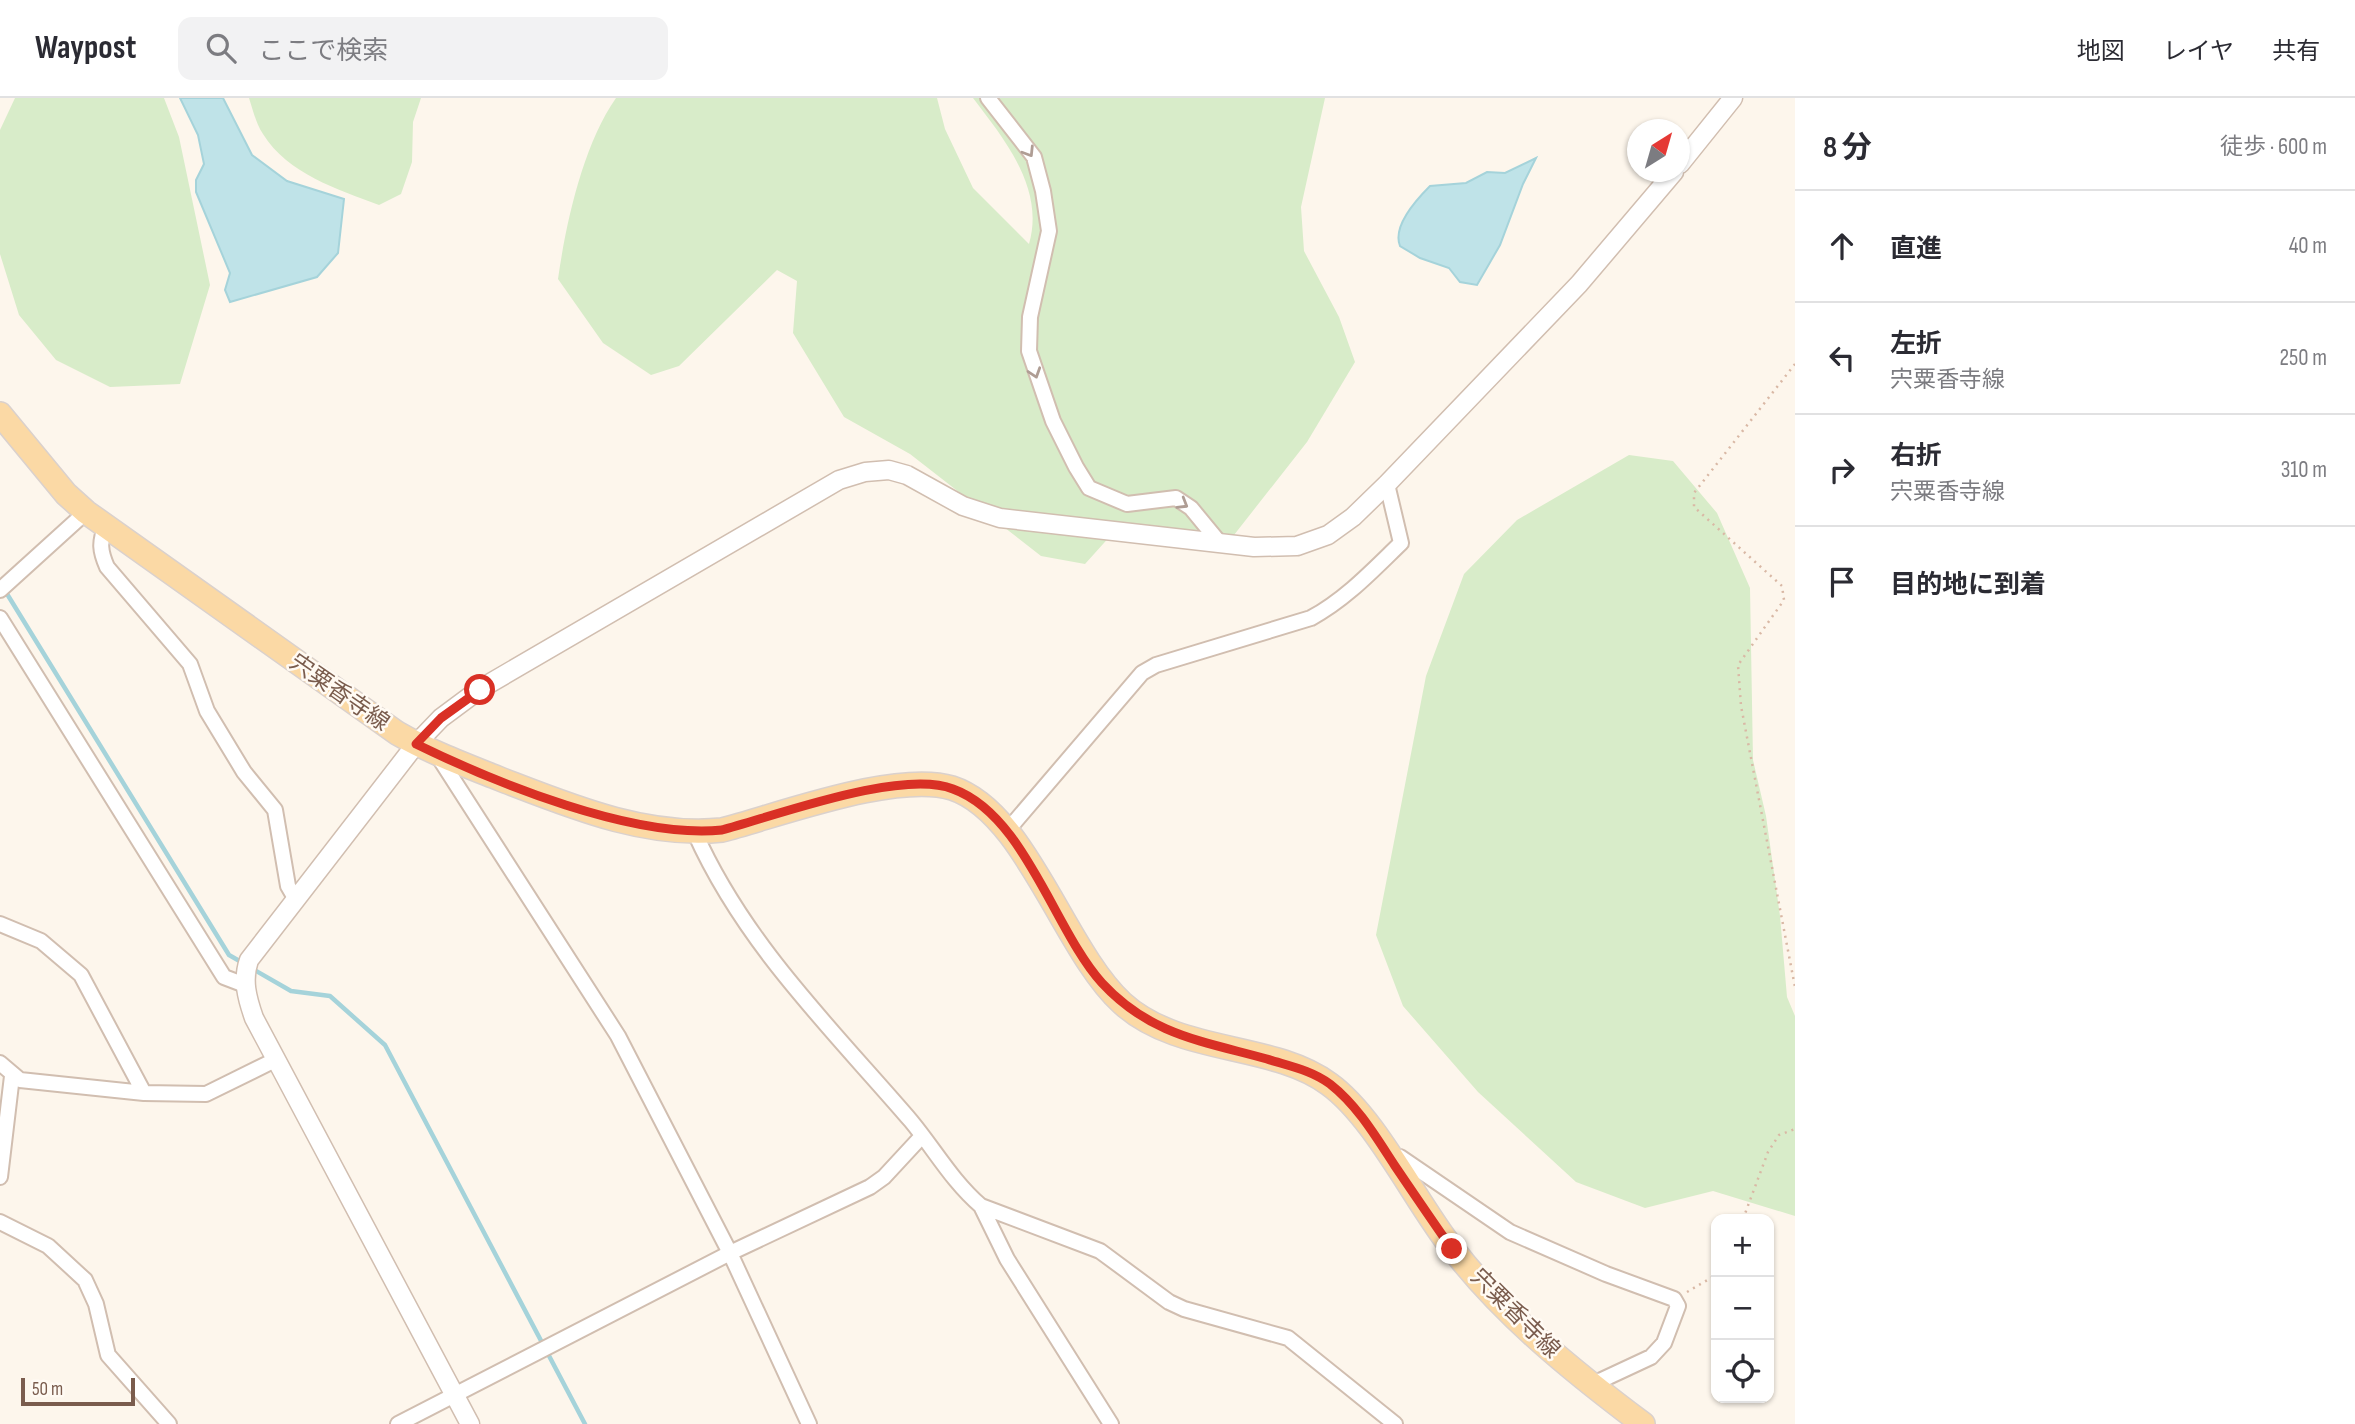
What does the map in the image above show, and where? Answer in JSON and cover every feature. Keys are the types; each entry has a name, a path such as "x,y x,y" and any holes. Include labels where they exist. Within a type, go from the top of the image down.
{"main road":[{"name":"宍粟香寺線","path":"0,414 66,494 86,512 416,744 437,754 584,811 695,833 722,830 881,788 928,784 954,789 977,803 1007,831 1100,981 1124,1005 1149,1023 1182,1036 1306,1070 1329,1084 1357,1110 1452,1249 1522,1322 1591,1385 1643,1424"}],"street":[{"path":"988,98 1034,157 1043,191 1049,230 1030,317 1029,351 1053,421 1076,467 1089,488 1127,504 1175,498 1191,508 1219,542"},
{"path":"1690,151 1733,98"},
{"path":"470,1424 254,1018 246,972 295,898 416,744 441,718 480,690 839,480 865,471 890,470 907,475 962,506 1000,518 1254,547 1297,546 1328,535 1353,517 1387,484 1579,284 1666,182"},
{"path":"1007,831 1142,673 1156,665 1311,618 1329,608 1361,582 1401,543 1387,484"},
{"path":"5,586 86,512"},
{"path":"107,526 101,538 101,553 107,566 190,664 207,711 244,772 275,810 288,886 295,898"},
{"path":"0,618 224,977 246,972"},
{"path":"437,754 603,1009 730,1252 809,1424"},
{"path":"695,833 713,873 772,960 922,1136 956,1184 981,1206 1100,1251 1169,1302 1184,1309 1288,1338 1395,1424"},
{"path":"0,924 41,941 81,975 144,1093"},
{"path":"0,1063 12,1076 20,1080 144,1093 206,1094 275,1060"},
{"path":"0,1177 12,1076"},
{"path":"1357,1110 1405,1164 1510,1232 1606,1274 1674,1299 1678,1306 1664,1343 1651,1357 1591,1385"},
{"path":"398,1424 730,1252 870,1187 884,1178 922,1136"},
{"path":"981,1206 1007,1259 1111,1424"},
{"path":"0,1222 48,1246 85,1280 96,1304 108,1355 169,1424"}],"path":[{"path":"1795,364 1695,492 1694,507 1782,586 1784,600 1738,665 1741,706 1795,987"},
{"path":"1745,1214 1768,1152 1779,1135 1795,1129"},
{"path":"1674,1299 1712,1277"}],"green space":[{"path":"15,98 164,98 179,137 210,285 180,384 110,387 56,360 19,315 0,254 0,130"},
{"path":"249,98 421,98 413,122 412,162 401,194 379,205 330,186 300,170 273,148 263,134"},
{"path":"616,98 937,98 945,129 973,188 1029,244 1032,204 1027,185 1009,148 973,98 1325,98 1301,207 1304,251 1339,317 1355,362 1307,442 1234,535 1122,523 1085,564 1041,556 910,454 844,417 793,333 797,281 777,270 679,366 651,375 603,343 558,279 571,210 585,161 604,117"},
{"path":"1629,455 1673,461 1717,513 1750,588 1753,760 1766,816 1780,916 1787,997 1795,1016 1795,1216 1713,1191 1645,1208 1576,1182 1478,1092 1403,1006 1376,935 1426,676 1464,574 1517,520"}],"water":[{"path":"180,98 223,98 252,155 287,181 344,199 338,253 317,277 230,302 225,290 230,273 196,192 196,180 204,164 198,135"},
{"path":"1536,158 1500,245 1477,285 1460,282 1449,268 1420,258 1400,246 1399,230 1403,222 1413,205 1430,186 1466,183 1487,172 1505,173"}],"waterway":[{"path":"4,589 229,955 243,963"},
{"path":"251,968 291,991 330,996 385,1045 585,1424"}],"route":[{"path":"480,690 441,718 416,744 584,811 622,821 695,833 722,830 881,788 928,784 954,789 977,803 1007,831 1100,981 1124,1005 1149,1023 1182,1036 1306,1070 1329,1084 1357,1110 1452,1249"}]}
